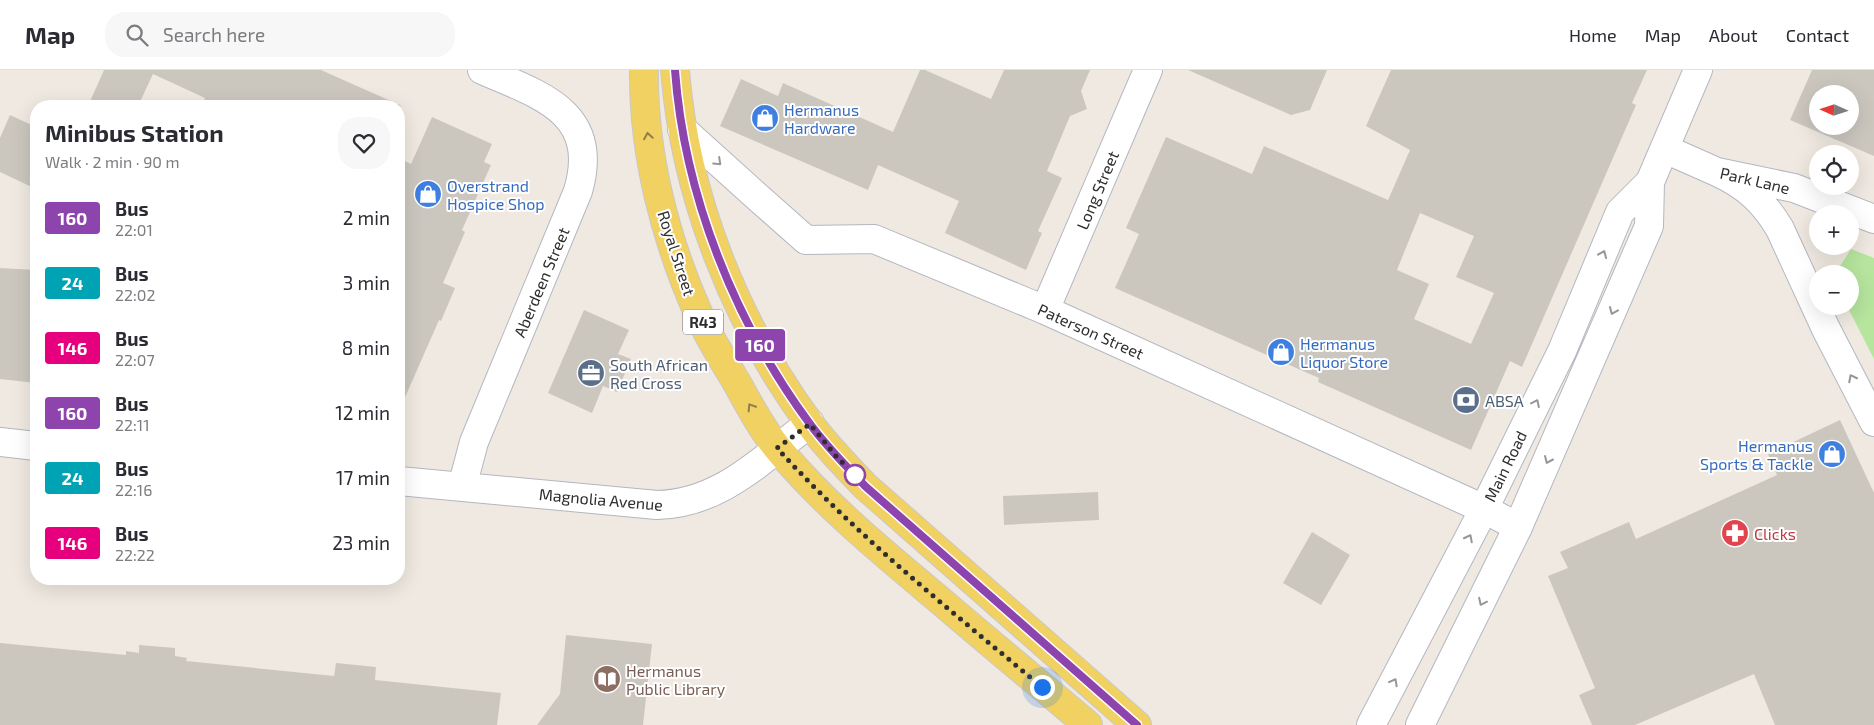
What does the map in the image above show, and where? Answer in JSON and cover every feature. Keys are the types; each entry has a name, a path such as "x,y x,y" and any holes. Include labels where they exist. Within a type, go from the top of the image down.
{"main road":[{"name":"Royal Street","path":"644,70 645,122 650,153 656,184 678,262 700,317 714,344 777,448 814,489 874,546 1088,725"},
{"name":"R43","path":"675,70 682,129 706,219 729,283 776,374 810,424 836,456 865,486 1137,725"}],"street":[{"name":"Aberdeen Street","path":"462,487 474,442 578,191 583,176 584,160 582,144 565,113 550,101 533,92 482,70"},
{"name":"Long Street","path":"1045,310 1148,70"},
{"name":"Main Road","path":"1371,725 1484,509 1562,351 1620,212 1650,182 1698,70"},
{"name":"Paterson Street","path":"682,129 806,240 874,239 1045,310 1484,509 1518,527"},
{"name":"Park Lane","path":"1665,149 1717,172 1794,188 1874,219"},
{"path":"1717,172 1747,188 1771,214 1780,229 1826,329 1874,422"},
{"name":"Main Road","path":"1420,725 1518,527 1650,226 1650,182"},
{"name":"Magnolia Avenue","path":"405,482 672,505 700,498 735,481 810,424"},
{"path":"0,442 30,445"}],"green space":[{"path":"1859,252 1874,258 1874,359 1852,315 1859,315 1859,265 1841,265 1847,255 1859,255"}],"building":[{"path":"104,70 321,70 388,100 204,100 205,98 153,74 141,100 91,100"},
{"path":"920,70 925,70 991,99 1004,70 1090,70 1081,91 1087,109 1070,116 1047,171 1062,178 1038,231 1042,233 1026,270 945,233 959,201 878,165 868,190 720,126 741,79 778,96 783,83 893,132"},
{"path":"1188,70 1327,70 1310,110 1291,115"},
{"path":"1391,70 1647,70 1632,103 1636,105 1522,367 1510,361 1471,450 1318,382 1319,378 1115,288 1139,234 1126,228 1166,137 1252,174 1264,146 1388,200 1410,150 1366,126","holes":["1420,213 1474,236 1456,277 1494,293 1471,344 1414,319 1429,284 1397,270"]},
{"path":"1812,70 1874,70 1874,156 1859,150 1859,145 1848,145 1825,135 1859,135 1859,85 1809,85 1809,128 1790,120"},
{"path":"10,115 30,124 30,186 0,172 0,138"},
{"path":"432,117 492,144 484,162 491,165 462,230 465,232 443,283 455,288 405,397 405,161 411,164"},
{"path":"0,268 30,270 30,382 0,379"},
{"name":"South African Red Cross","path":"584,310 629,330 618,354 631,359 617,392 603,386 592,413 548,393"},
{"path":"1840,420 1874,493 1874,725 1775,725 1754,674 1635,725 1592,725 1579,695 1595,688 1548,576 1568,568 1560,552 1629,522 1636,539 1777,475 1768,454"},
{"path":"1098,492 1099,520 1004,525 1003,496"},
{"path":"1312,532 1350,555 1321,605 1283,583"},
{"name":"Hermanus Public Library","path":"566,635 652,644 643,725 537,725 560,694"},
{"path":"0,643 126,655 126,651 139,653 139,645 175,648 175,656 187,658 186,661 334,676 336,663 376,667 375,680 501,693 497,725 0,725"}],"bus line":[{"name":"160","path":"675,70 682,129 697,192 711,238 729,283 750,326 776,374 810,424 836,456 865,486 1137,725"}],"place":[{"name":"Hermanus Hardware","path":"765,118"},
{"name":"Overstrand Hospice Shop","path":"428,194"},
{"name":"Hermanus Liquor Store","path":"1281,352"},
{"name":"South African Red Cross","path":"591,373"},
{"name":"ABSA","path":"1466,400"},
{"name":"Hermanus Sports & Tackle","path":"1832,454"},
{"name":"Clicks","path":"1735,533"},
{"name":"Hermanus Public Library","path":"607,679"}],"route":[{"path":"855,475 836,456 810,424 777,448 814,489 874,546 1042,687"}]}
